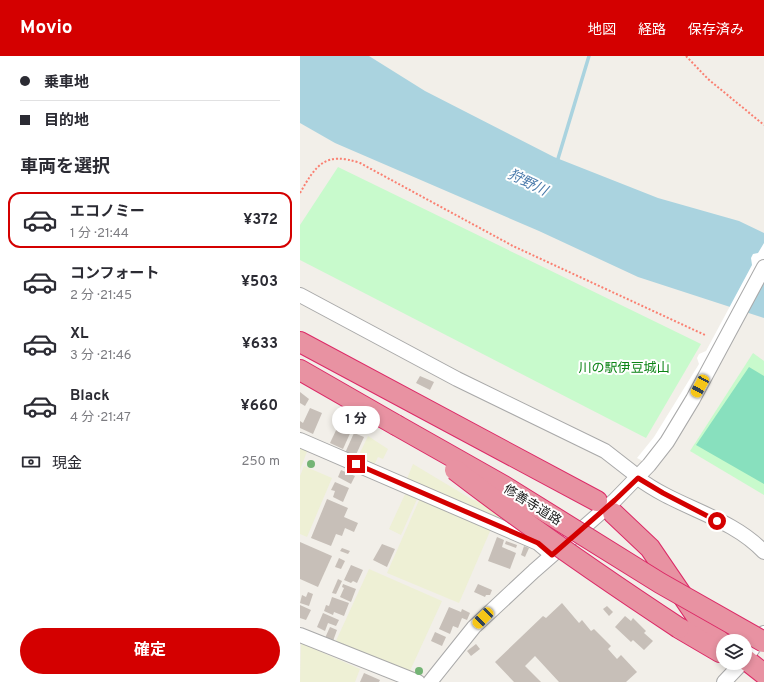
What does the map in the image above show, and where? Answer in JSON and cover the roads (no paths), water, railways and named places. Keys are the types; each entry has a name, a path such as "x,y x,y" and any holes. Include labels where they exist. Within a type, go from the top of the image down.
{"highway":[{"path":"300,342 597,501"},
{"name":"修善寺道路","path":"300,370 504,486 660,583 764,642"},
{"path":"396,425 505,508 614,585 679,628 716,650"},
{"path":"613,513 650,548 701,623 716,637"}],"street":[{"path":"430,682 474,627 552,555 615,500 635,475 649,465 667,442 693,399 764,267"},
{"path":"300,295 457,380 605,451 635,475 663,493 742,533 764,552"},
{"path":"300,440 538,543 552,555"},
{"path":"752,657 764,632"},
{"path":"300,634 418,682"},
{"path":"724,682 741,670"}],"water":[{"name":"狩野川","path":"300,56 369,56 425,91 554,157 658,198 739,221 764,233 764,318 638,277 539,231 335,143 300,123"}],"waterway":[{"path":"557,162 589,56"}],"park label":[{"name":"川の駅伊豆城山","path":"624,367"}]}
